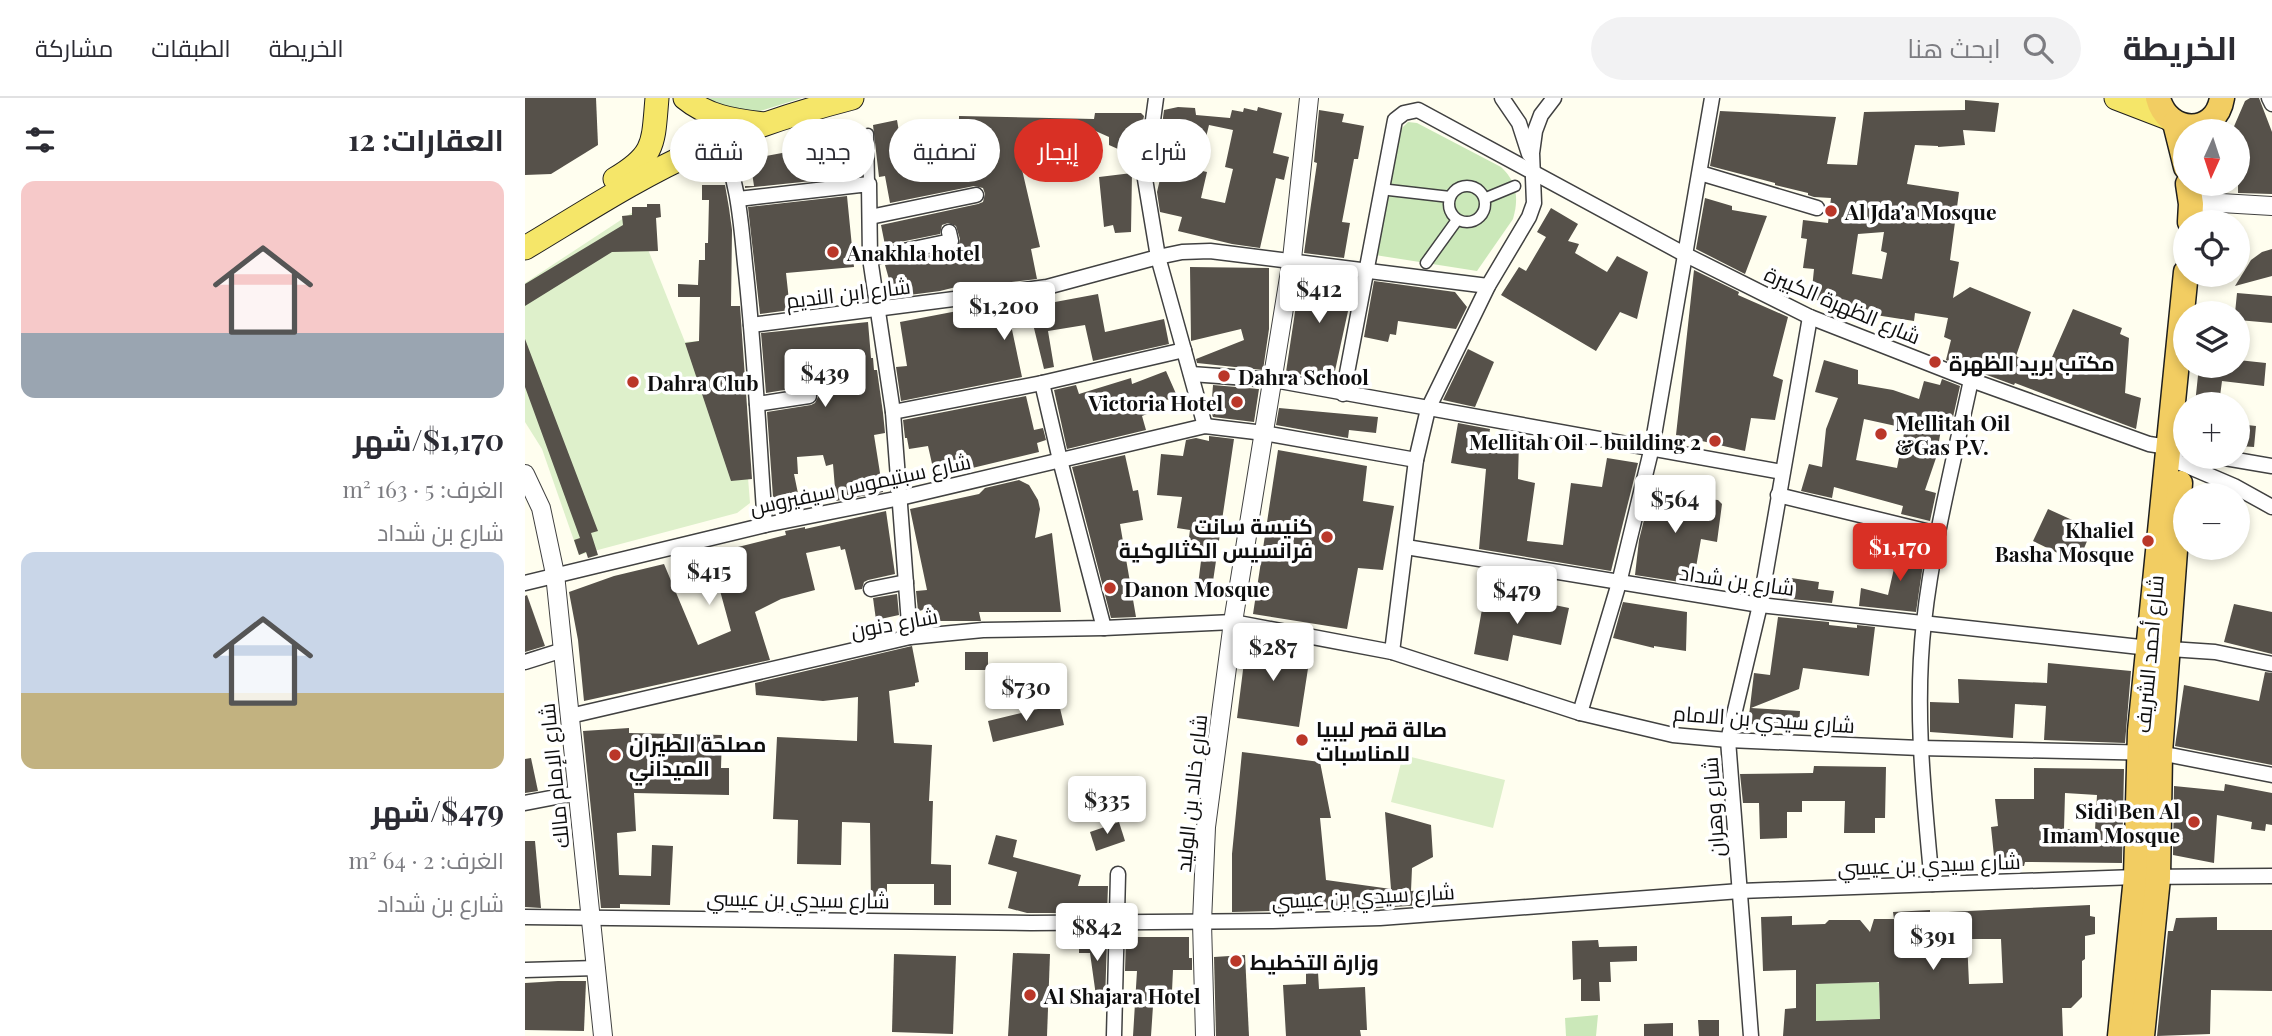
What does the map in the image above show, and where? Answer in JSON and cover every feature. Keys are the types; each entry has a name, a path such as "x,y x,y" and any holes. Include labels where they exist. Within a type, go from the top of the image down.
{"highway":[{"path":"2213,119 2222,98"},
{"path":"2167,113 2173,130"},
{"name":"شارع أحمد الشريف","path":"2142,1036 2149,752 2185,287"},
{"name":"شارع أحمد الشريف","path":"2120,1036 2143,928"}],"main road":[{"path":"525,230 636,167 645,158 654,129 657,98"},
{"path":"684,98 702,111 726,119"},
{"path":"768,124 852,98"},
{"path":"2117,98 2130,98"},
{"path":"2117,98 2167,113"},
{"path":"525,248 620,191 670,165"}],"street":[{"path":"1156,98 1145,179 1158,257 1205,426"},
{"name":"شارع خالد بن الوليد","path":"1205,1036 1202,922 1206,827 1233,622 1292,260 1309,98"},
{"path":"1502,98 1519,123 1533,173"},
{"path":"1392,652 1416,460 1428,409 1488,286 1529,218 1534,203 1532,153 1535,131 1541,115 1554,98"},
{"path":"1580,713 1619,583 1652,447 1683,254 1712,98"},
{"path":"2269,98 2272,103"},
{"name":"شارع الظهرة الكبيرة","path":"1343,394 1395,120 1404,113 1418,110 1683,254 1810,317 1971,380 2172,452 2229,483"},
{"path":"1700,173 1817,208"},
{"path":"734,182 738,198 751,325 765,525"},
{"path":"738,198 869,184 870,258 880,310 893,412 909,637"},
{"path":"1461,186 1476,187 1486,198 1483,214 1473,222 1457,220 1448,210 1450,197 1461,186"},
{"path":"1486,198 1515,186"},
{"path":"1389,190 1450,197"},
{"path":"870,217 976,195"},
{"path":"2197,203 2272,206"},
{"path":"1426,263 1457,220"},
{"path":"870,258 951,240 949,232"},
{"name":"شارع ابن النديم","path":"751,325 1047,287 1182,252 1210,251 1366,268 1488,286"},
{"name":"شارع وهران","path":"1751,1036 1728,740 1760,604 1810,317"},
{"path":"893,412 1042,383 1184,350"},
{"path":"1191,373 1274,380 1782,472"},
{"path":"1932,884 1920,748 1924,624 1938,534 1971,380"},
{"path":"1042,383 1059,460 1104,628"},
{"path":"757,404 809,396"},
{"name":"شارع سبتيموس سيفيروس","path":"525,583 765,525 900,498 1205,426 1264,433 1416,460"},
{"path":"2250,463 2272,466"},
{"name":"شارع الإمام مالك","path":"525,474 541,508 555,574 603,1036"},
{"path":"1778,495 1938,534"},
{"name":"شارع الظهرة الكبيرة","path":"2250,495 2272,507"},
{"name":"شارع بن شداد","path":"1406,547 1760,604 1924,624 2215,652 2272,664"},
{"path":"871,589 906,582"},
{"name":"شارع دنون","path":"570,716 909,637 983,630 1233,622"},
{"name":"شارع سيدي بن الامام","path":"1233,622 1392,652 1580,713 1673,735 1728,740 1920,748 2149,752 2272,775"},
{"path":"525,662 563,650"},
{"path":"525,803 577,793"},
{"path":"1114,1036 1118,874"},
{"name":"شارع سيدي بن عيسي","path":"525,917 1031,923 1380,918 1739,891 2272,876"},
{"path":"525,970 597,968"}],"green space":[{"path":"700,98 802,98 757,112 739,112"},
{"path":"1408,122 1417,123 1501,167 1510,178 1516,197 1513,219 1477,271 1375,255 1401,129"},
{"name":"Dahra Club","path":"633,212 685,342 737,338 750,503 737,513 579,555 542,449 525,422 525,283"},
{"path":"1403,755 1505,780 1493,828 1391,802"},
{"path":"1879,983 1880,1019 1815,1021 1815,984"},
{"path":"1598,1015 1596,1036 1566,1036 1565,1018"}],"building":[{"path":"525,98 596,98 598,145 551,174 525,175"},
{"path":"2259,98 2272,132 2272,194 2251,193 2251,119 2237,119 2245,101"},
{"path":"1965,100 1999,103 1995,132 1963,130 1965,145 1915,145 1907,184 1959,192 1950,260 1959,262 1953,298 1970,287 2031,312 2016,356 2046,371 2073,309 2122,328 2120,334 2129,338 2125,393 2141,398 2136,429 1946,360 1951,340 1944,337 1948,318 1915,313 1914,321 1869,314 1870,310 1811,299 1814,269 1803,268 1807,239 1801,238 1803,220 1828,223 1831,198 1814,197 1775,183 1710,166 1720,111 1836,117 1827,164 1857,165 1864,112 1965,110","holes":["1884,232 1881,251 1887,253 1882,279 1852,274 1858,234"]},
{"path":"1178,107 1195,108 1196,115 1230,118 1232,110 1243,112 1244,108 1257,111 1258,107 1282,113 1273,153 1289,157 1284,180 1276,178 1260,248 1178,231 1182,217 1160,212 1157,192 1159,182 1205,182 1201,198 1225,203 1233,169 1225,167 1233,130 1211,125 1211,119 1163,119 1164,110"},
{"path":"1319,110 1344,114 1342,122 1364,126 1358,159 1354,159 1342,222 1350,223 1344,258 1304,253 1317,163 1314,162"},
{"path":"1095,113 1141,113 1144,116 1143,119 1117,119 1117,149 1109,145 1109,137 1103,134 1103,119 1094,119"},
{"path":"959,116 1094,119 1014,119 1014,182 1025,182 1040,247 1031,249 1037,279 968,287 968,284 894,297 885,265 953,250 958,248 960,239 956,226 948,223 942,225 940,234 885,245 881,225 978,204 983,202 985,194 983,188 974,186 890,203 885,176 879,177 875,125 889,122 889,182 1000,182 1000,119 959,119"},
{"path":"782,153 782,182 802,182 745,188 754,186 753,182 768,182 768,156"},
{"path":"1117,175 1117,182 1132,182 1131,232 1115,233 1113,225 1104,227 1100,182 1103,182 1103,177"},
{"path":"702,185 725,185 729,208 732,230 731,306 740,306 752,479 731,481 685,343 699,341 700,297 678,297 678,284 698,285 699,260 705,260 709,200 702,200"},
{"path":"847,196 854,267 786,273 790,310 760,314 748,207"},
{"path":"1705,198 1732,206 1732,210 1767,216 1745,274 1696,249"},
{"path":"647,204 660,204 661,217 656,218 658,251 612,252 525,306 525,284 623,225 622,216 632,215 632,207 647,207"},
{"path":"1551,208 1578,224 1568,241 1579,244 1575,253 1607,272 1617,256 1648,272 1637,319 1620,312 1596,351 1501,295 1519,267 1526,271 1546,237 1537,232"},
{"path":"2272,249 2272,276 2250,282 2250,262 2262,252"},
{"path":"1190,267 1269,268 1269,329 1263,370 1197,363 1196,359 1244,340 1241,329 1191,341"},
{"path":"1694,270 1739,292 1738,295 1788,317 1773,376 1783,380 1775,420 1751,418 1745,451 1676,435"},
{"path":"1301,272 1355,279 1333,380 1286,372"},
{"path":"1374,281 1455,292 1467,307 1456,329 1398,321 1396,335 1390,334 1388,342 1364,337"},
{"path":"2237,293 2272,296 2272,323 2250,321 2250,301 2236,301"},
{"path":"1098,294 1105,332 1164,319 1169,344 1093,361 1085,325 1048,331 1054,367 1044,369 1032,320 1011,325 1022,377 901,401 896,367 907,366 900,322 973,308 972,306 1053,295 1055,302"},
{"path":"868,322 871,358 874,370 877,370 885,433 874,435 883,492 836,501 833,464 826,466 823,455 797,457 798,474 794,474 801,508 774,511 767,412 811,405 819,395 816,389 808,386 766,393 761,333"},
{"path":"525,339 598,531 591,533 598,555 588,558 586,552 579,555 574,540 580,538 525,387"},
{"path":"1468,349 1494,362 1475,407 1443,400"},
{"path":"1824,360 1858,370 1858,384 1893,390 1919,399 1924,381 1940,385 1942,379 1960,386 1951,426 1942,424 1936,458 1925,490 1936,493 1930,521 1901,514 1903,506 1834,487 1832,498 1801,491 1809,464 1822,467 1826,429 1838,398 1815,392","holes":["1864,419 1905,428 1897,468 1856,460"]},
{"path":"2250,361 2266,363 2264,386 2222,381 2221,392 2196,392 2198,378 2250,378"},
{"path":"1166,371 1177,396 1164,401 1166,406 1142,416 1146,430 1067,449 1054,390 1076,385 1079,394 1131,378 1132,384"},
{"name":"Victoria Hotel","path":"1213,385 1259,389 1254,422 1213,417"},
{"path":"1026,396 1034,430 1043,428 1046,440 1037,443 1039,452 935,477 928,446 909,449 903,420"},
{"path":"1279,408 1378,417 1376,433 1349,430 1348,438 1276,425"},
{"path":"1458,423 1490,429 1488,441 1519,440 1518,479 1535,483 1527,541 1563,545 1571,483 1602,487 1607,458 1638,463 1611,571 1479,549 1486,469 1451,463"},
{"path":"2250,425 2256,426 2254,447 2250,447"},
{"path":"1209,436 1234,439 1212,588 1198,585 1201,561 1186,559 1190,530 1177,528 1182,497 1157,495 1161,454 1183,456 1186,440 1196,438 1209,441"},
{"name":"كنيسة سانت فرانسيس الكثالوكية","path":"1278,450 1367,466 1363,501 1394,506 1383,570 1358,568 1347,629 1253,614"},
{"path":"1125,455 1133,491 1138,490 1143,520 1120,524 1136,617 1111,618 1072,467"},
{"path":"1019,480 1029,485 1038,500 1040,509 1035,538 1052,533 1061,612 979,612 981,621 925,621 923,610 918,611 916,591 927,590 910,509 979,494 985,488"},
{"path":"1652,488 1680,492 1679,497 1718,500 1722,504 1717,542 1701,539 1693,584 1635,575 1639,540"},
{"path":"2048,509 2092,529 2078,563 2033,541"},
{"path":"886,511 895,574 868,580 864,582 862,589 855,590 845,549 841,550 840,546 806,553 815,590 781,599 755,612 770,660 584,701 578,640 569,592 614,576 664,564 698,645 731,631 710,554 786,535 785,531"},
{"path":"1900,542 1925,551 1916,612 1859,606 1861,588 1888,595"},
{"path":"1784,577 1819,582 1818,589 1834,591 1832,603 1781,598"},
{"path":"897,594 899,615 876,620 873,598"},
{"path":"527,595 545,646 525,652 525,596"},
{"path":"1484,598 1538,608 1540,602 1569,608 1561,645 1513,635 1508,661 1474,654"},
{"path":"1623,602 1687,612 1686,651 1654,648 1613,638"},
{"path":"2234,604 2272,612 2272,654 2224,642"},
{"path":"1778,617 1857,628 1857,625 1875,627 1869,676 1803,668 1799,689 1751,708 1800,711 1799,727 1748,724 1754,673 1770,675"},
{"path":"1247,638 1311,649 1299,727 1237,718"},
{"path":"912,646 919,682 915,683 915,686 889,691 894,743 932,745 929,801 933,801 931,864 951,865 951,905 934,905 934,884 887,884 887,905 871,905 870,823 842,822 841,865 797,864 798,820 773,819 777,737 857,741 858,697 823,701 756,695 755,683"},
{"path":"965,652 988,652 988,670 965,670"},
{"path":"2048,663 2131,671 2125,743 2044,740 2046,706 2015,704 2013,738 1930,732 1930,702 1959,703 1958,679 2047,683"},
{"path":"2265,672 2272,673 2272,765 2175,746 2184,685 2259,701"},
{"path":"1059,704 1064,725 993,742 988,721"},
{"path":"629,728 629,733 722,735 721,768 729,768 729,795 634,793 636,831 617,833 619,875 651,876 652,845 673,846 670,905 620,904 620,908 601,908 583,731"},
{"path":"1242,752 1320,762 1331,818 1320,818 1326,880 1391,889 1385,812 1431,825 1433,857 1412,868 1411,891 1430,890 1431,894 1435,895 1435,904 1232,912 1232,854"},
{"path":"531,758 538,791 525,793 525,759"},
{"path":"1814,766 1886,767 1885,818 1875,818 1875,833 1844,833 1845,801 1802,801 1802,812 1787,812 1787,838 1760,839 1759,803 1743,803 1740,774 1813,773"},
{"path":"2034,768 2124,769 2122,863 2025,862 2024,866 1995,866 1991,827 1998,826 1995,799 2034,799","holes":["2065,793 2097,795 2095,830 2064,829"]},
{"name":"Sidi Ben Al Imam Mosque","path":"2225,784 2272,793 2272,825 2266,824 2265,831 2251,829 2252,822 2217,815 2214,863 2173,855 2174,786 2224,791"},
{"path":"1119,822 1125,841 1096,851 1090,832"},
{"path":"996,835 1017,840 1013,857 1081,875 1078,886 1108,886 1107,913 1027,913 1008,908 1017,872 988,864"},
{"path":"525,841 535,841 541,908 525,907"},
{"path":"2090,905 2090,916 2095,917 2095,934 2085,936 2082,997 2071,1008 2062,1008 2063,1036 1783,1036 1785,1009 1796,1008 1796,970 1763,971 1761,917 1792,916 1792,925 1825,924 1829,920 1860,920 1870,932 1874,919 1894,919 1893,912 1930,910 1930,920 1948,912","holes":["1967,939 2001,939 2003,983 1969,984","1879,982 1880,1019 1816,1021 1816,984"]},
{"path":"2217,917 2217,930 2272,930 2272,991 2211,990 2210,1034 2157,1036 2168,931 2173,931 2176,918"},
{"path":"1126,937 1189,937 1192,970 1173,970 1172,991 1167,990 1166,1007 1153,1006 1151,1036 1133,1036 1137,971 1125,971"},
{"path":"1079,938 1107,939 1105,1002 1097,1003 1090,953 1079,953"},
{"path":"1598,940 1599,947 1637,946 1637,961 1610,962 1611,982 1599,982 1600,1001 1581,1001 1581,979 1573,980 1572,941"},
{"name":"Al Shajara Hotel","path":"1013,953 1050,954 1047,1036 1008,1036"},
{"path":"894,954 956,956 953,1034 892,1032"},
{"path":"1245,955 1249,1036 1216,1036 1214,957"},
{"path":"1318,972 1319,989 1365,987 1367,1030 1360,1030 1361,1036 1286,1036 1283,985 1306,984 1306,973"},
{"path":"586,981 584,1031 525,1030 525,983"},
{"path":"1698,1020 1719,1020 1719,1036 1699,1036"},
{"path":"1673,1023 1673,1036 1644,1036 1644,1024"}],"place":[{"name":"Al Jda'a Mosque","path":"1831,211"},
{"name":"Anakhla hotel","path":"833,252"},
{"name":"مكتب بريد الظهرة","path":"1935,362"},
{"name":"Dahra School","path":"1224,376"},
{"name":"Dahra Club","path":"633,382"},
{"name":"Victoria Hotel","path":"1237,402"},
{"name":"Mellitah Oil &Gas P.V.","path":"1881,434"},
{"name":"Mellitah Oil - building 2","path":"1715,441"},
{"name":"كنيسة سانت فرانسيس الكثالوكية","path":"1327,537"},
{"name":"Khaliel Basha Mosque","path":"2148,541"},
{"name":"Danon Mosque","path":"1110,588"},
{"name":"صالة قصر ليبيا للمناسبات","path":"1302,740"},
{"name":"مصلحة الطيران الميداني","path":"615,755"},
{"name":"Sidi Ben Al Imam Mosque","path":"2194,822"},
{"name":"وزارة التخطيط","path":"1236,961"},
{"name":"Al Shajara Hotel","path":"1030,995"}]}
